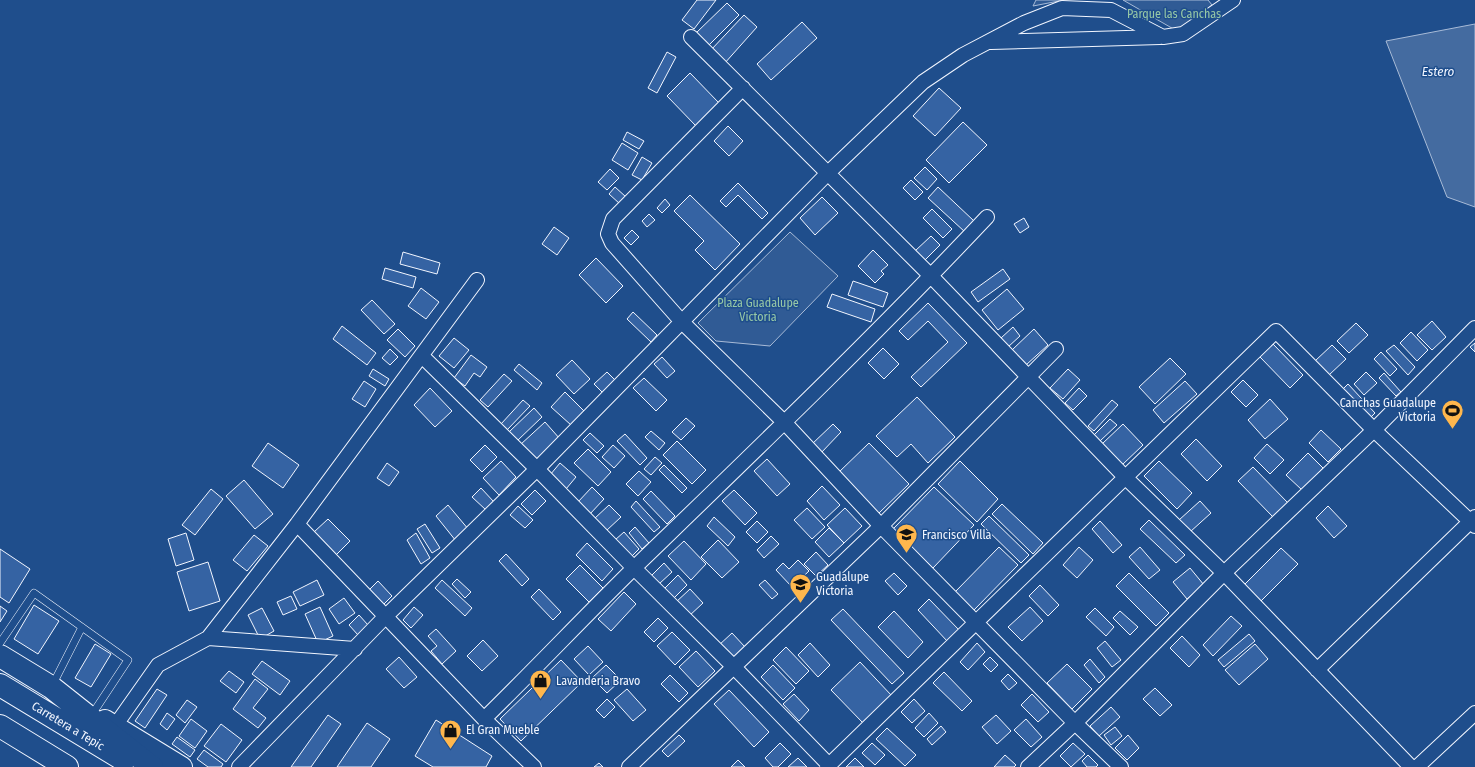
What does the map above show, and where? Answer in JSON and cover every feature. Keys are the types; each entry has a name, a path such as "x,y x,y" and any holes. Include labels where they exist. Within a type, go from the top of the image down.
{"highway":[{"path":"0,656 51,687 152,767"},
{"name":"Carretera a Tepic","path":"0,684 136,767"},
{"path":"0,726 67,767"}],"main road":[{"path":"51,687 182,767"}],"street":[{"path":"987,42 1163,37 1183,34 1230,1"},
{"path":"239,767 385,617 537,469 827,174 923,82 963,55 987,42 1024,23 1062,8 1111,10 1163,37"},
{"path":"691,37 931,276 1125,477 1224,573 1411,767"},
{"path":"743,88 613,219 608,234 612,243 682,322 785,423 881,526 1075,723 1121,767"},
{"path":"484,719 634,568 785,423 931,276 987,217"},
{"path":"115,726 158,664 208,638 297,524 477,280"},
{"path":"1028,767 1075,723 1224,573 1374,430 1475,328"},
{"path":"422,356 733,666 829,766 1276,331 1374,430 1474,521 1317,670"},
{"path":"629,767 881,526 1056,349"},
{"path":"297,524 484,719 534,767"},
{"path":"208,638 355,649"},
{"path":"1417,767 1475,713"}],"lane":[{"path":"0,643 34,593 128,660 94,713"},
{"path":"51,687 82,627"}],"shaded area":[{"path":"1036,0 1064,0 1033,6"},
{"name":"Parque las Canchas","path":"1123,0 1208,0 1212,5 1177,31"},
{"name":"Plaza Guadalupe Victoria","path":"790,232 838,276 770,346 716,341 698,323"}],"water":[{"name":"Estero","path":"1475,24 1475,207 1447,197 1386,41"}],"building":[{"path":"697,0 716,0 694,29 682,20"},
{"path":"727,3 739,15 707,47 695,34"},
{"path":"744,15 757,27 724,64 710,51"},
{"path":"802,22 817,38 771,80 757,64"},
{"path":"667,52 676,57 657,93 648,88"},
{"path":"690,73 719,103 696,126 667,96"},
{"path":"939,88 961,108 935,136 913,116"},
{"path":"963,122 987,145 949,183 926,160"},
{"path":"728,126 743,141 729,156 714,141"},
{"path":"627,132 644,141 639,149 623,140"},
{"path":"622,143 638,153 628,170 612,160"},
{"path":"642,157 652,163 642,180 632,175"},
{"path":"925,167 937,179 927,190 914,178"},
{"path":"610,169 619,178 607,190 598,182"},
{"path":"911,180 923,192 915,200 903,188"},
{"path":"738,183 768,213 762,219 738,195 726,207 720,201"},
{"path":"615,187 626,197 620,204 609,194"},
{"path":"938,187 974,221 965,232 928,198"},
{"path":"690,195 740,244 715,270 695,250 704,241 674,211"},
{"path":"822,197 838,213 815,235 800,218"},
{"path":"665,199 670,205 662,213 657,208"},
{"path":"932,209 952,229 943,238 923,218"},
{"path":"649,214 655,220 647,227 642,221"},
{"path":"1024,218 1029,227 1020,233 1014,224"},
{"path":"554,227 569,238 557,255 542,244"},
{"path":"632,230 639,237 631,245 624,238"},
{"path":"931,236 940,245 924,261 915,251"},
{"path":"873,250 888,265 881,271 884,274 875,283 858,266"},
{"path":"403,252 440,263 437,274 400,264"},
{"path":"596,258 623,286 606,303 579,275"},
{"path":"385,268 416,277 413,288 382,279"},
{"path":"1003,269 1010,279 978,302 971,292"},
{"path":"853,281 888,293 883,307 848,295"},
{"path":"421,288 439,302 426,319 408,306"},
{"path":"1007,289 1024,309 998,330 982,310"},
{"path":"832,294 875,309 871,322 827,307"},
{"path":"372,300 395,324 384,334 361,310"},
{"path":"928,303 967,343 921,387 911,377 948,342 928,321 908,340 899,331"},
{"path":"633,312 657,335 651,342 627,319"},
{"path":"1432,321 1446,337 1432,350 1417,335"},
{"path":"1356,323 1368,335 1349,353 1337,341"},
{"path":"342,326 376,353 367,365 333,339"},
{"path":"1013,327 1020,336 1008,347 1001,338"},
{"path":"398,329 415,346 405,357 387,340"},
{"path":"1034,329 1048,345 1026,365 1012,350"},
{"path":"1411,332 1428,350 1417,361 1400,343"},
{"path":"454,338 469,350 454,368 439,356"},
{"path":"1475,343 1475,352 1470,347"},
{"path":"1273,344 1303,375 1290,388 1260,357"},
{"path":"1332,345 1346,359 1329,375 1315,361"},
{"path":"1394,345 1415,367 1408,375 1386,351"},
{"path":"883,348 899,364 884,379 868,363"},
{"path":"390,349 398,357 390,365 382,358"},
{"path":"1381,352 1397,369 1390,376 1374,359"},
{"path":"471,355 487,367 480,377 474,373 465,386 454,378"},
{"path":"662,357 675,371 667,378 654,364"},
{"path":"1170,358 1186,374 1155,404 1139,387"},
{"path":"572,360 590,379 574,394 556,375"},
{"path":"519,364 542,383 537,390 514,370"},
{"path":"373,369 389,379 385,386 369,376"},
{"path":"1068,369 1080,380 1063,399 1050,388"},
{"path":"607,372 616,381 603,393 594,384"},
{"path":"1366,372 1377,383 1364,395 1354,384"},
{"path":"1384,373 1401,392 1396,396 1379,378"},
{"path":"504,374 512,381 488,407 480,400"},
{"path":"644,378 667,400 656,411 633,388"},
{"path":"1243,380 1258,395 1246,407 1231,392"},
{"path":"364,381 376,389 365,407 352,399"},
{"path":"1185,381 1197,394 1164,423 1153,410"},
{"path":"1348,384 1375,413 1368,420 1341,391"},
{"path":"430,388 452,411 435,427 414,405"},
{"path":"1079,388 1087,396 1073,410 1065,403"},
{"path":"565,392 584,411 571,425 551,407"},
{"path":"917,397 955,437 928,463 911,444 897,457 876,436"},
{"path":"1270,399 1288,419 1265,439 1248,420"},
{"path":"523,400 530,406 507,430 501,424"},
{"path":"1112,400 1118,405 1094,431 1088,426"},
{"path":"534,408 542,417 517,441 509,432"},
{"path":"686,418 695,426 681,440 672,432"},
{"path":"1110,419 1117,425 1100,441 1094,435"},
{"path":"545,422 560,439 536,462 520,445"},
{"path":"833,424 841,432 820,454 811,445"},
{"path":"1123,424 1143,445 1122,465 1102,444"},
{"path":"1321,430 1341,449 1328,462 1309,443"},
{"path":"651,431 665,443 659,450 645,437"},
{"path":"590,433 604,446 597,453 583,440"},
{"path":"625,434 647,458 640,465 617,441"},
{"path":"1196,439 1222,466 1207,481 1181,454"},
{"path":"677,441 706,470 692,484 663,455"},
{"path":"268,443 299,465 283,488 252,466"},
{"path":"869,443 909,484 878,514 838,473"},
{"path":"1267,444 1284,460 1270,474 1254,458"},
{"path":"485,445 497,457 482,472 470,460"},
{"path":"613,445 625,456 614,468 602,457"},
{"path":"588,449 611,472 598,486 574,463"},
{"path":"1308,453 1323,468 1302,490 1286,475"},
{"path":"655,457 662,463 651,475 644,469"},
{"path":"767,459 790,484 777,496 754,471"},
{"path":"501,461 516,477 499,495 483,478"},
{"path":"960,461 998,499 977,522 938,484"},
{"path":"1159,461 1192,493 1177,509 1144,476"},
{"path":"387,463 399,472 389,486 377,478"},
{"path":"560,463 576,477 566,489 550,475"},
{"path":"664,465 687,488 682,493 659,470"},
{"path":"1253,467 1288,503 1273,517 1238,481"},
{"path":"639,471 651,482 638,496 626,484"},
{"path":"244,480 273,514 255,529 226,496"},
{"path":"822,486 840,505 824,520 807,501"},
{"path":"592,487 604,499 589,515 577,503"},
{"path":"934,487 974,525 933,568 893,529"},
{"path":"481,488 494,502 486,510 472,497"},
{"path":"211,489 223,499 195,535 182,525"},
{"path":"535,490 546,501 532,515 521,504"},
{"path":"734,490 757,513 745,525 722,501"},
{"path":"651,491 675,516 667,524 643,499"},
{"path":"636,501 660,527 654,532 631,507"},
{"path":"1200,501 1211,513 1190,532 1179,520"},
{"path":"1002,504 1043,543 1033,554 992,514"},
{"path":"448,505 469,530 456,541 436,516"},
{"path":"609,505 621,517 606,531 594,519"},
{"path":"518,506 533,520 525,528 510,515"},
{"path":"1328,506 1347,526 1334,538 1316,518"},
{"path":"807,508 825,527 812,539 794,520"},
{"path":"845,508 862,526 844,543 827,525"},
{"path":"989,516 1029,555 1021,563 981,524"},
{"path":"714,517 735,537 728,546 707,526"},
{"path":"328,519 350,541 336,555 314,532"},
{"path":"1149,520 1185,555 1176,563 1140,529"},
{"path":"757,521 768,532 757,543 746,532"},
{"path":"1100,521 1122,545 1113,553 1092,529"},
{"path":"425,524 440,548 432,553 417,529"},
{"path":"635,527 649,543 642,549 629,533"},
{"path":"829,528 844,543 829,557 815,542"},
{"path":"624,532 639,549 631,557 615,540"},
{"path":"186,533 194,560 176,566 168,539"},
{"path":"416,533 430,558 421,564 407,540"},
{"path":"254,535 268,546 247,571 233,560"},
{"path":"771,536 779,544 764,558 757,550"},
{"path":"718,540 739,562 722,578 701,557"},
{"path":"684,541 706,564 691,580 668,556"},
{"path":"587,543 613,569 602,581 576,555"},
{"path":"999,547 1018,565 974,610 955,592"},
{"path":"1079,547 1093,560 1077,578 1063,565"},
{"path":"1140,547 1160,570 1149,579 1129,557"},
{"path":"1281,548 1298,564 1260,602 1244,585"},
{"path":"0,549 30,569 9,603 0,597"},
{"path":"816,552 828,565 816,576 804,564"},
{"path":"506,554 529,579 522,586 499,561"},
{"path":"798,560 809,571 792,587 776,570 783,563 789,569"},
{"path":"208,562 220,601 189,611 177,572"},
{"path":"664,563 672,572 659,584 651,576"},
{"path":"580,565 603,588 589,602 566,579"},
{"path":"1190,568 1204,585 1187,599 1173,582"},
{"path":"894,573 907,586 898,595 885,581"},
{"path":"1129,573 1169,613 1156,626 1116,586"},
{"path":"678,575 687,585 673,599 664,589"},
{"path":"457,579 471,592 465,598 452,584"},
{"path":"317,580 324,595 300,606 293,592"},
{"path":"442,580 472,608 465,616 435,588"},
{"path":"765,580 778,594 772,599 759,585"},
{"path":"378,581 392,596 383,605 369,590"},
{"path":"1040,585 1059,605 1048,616 1029,596"},
{"path":"539,589 561,612 553,620 531,597"},
{"path":"690,589 703,603 688,617 675,603"},
{"path":"624,592 636,604 611,631 598,619"},
{"path":"291,596 297,609 283,615 277,602"},
{"path":"344,598 355,613 339,624 329,609"},
{"path":"929,599 960,631 948,642 918,610"},
{"path":"34,605 59,621 38,654 14,639"},
{"path":"0,606 7,611 0,622"},
{"path":"320,607 333,636 318,643 305,614"},
{"path":"414,607 423,615 411,628 403,620"},
{"path":"1030,607 1043,621 1022,641 1008,627"},
{"path":"262,608 274,631 260,639 248,615"},
{"path":"1095,608 1114,627 1106,636 1086,617"},
{"path":"843,609 904,673 892,684 831,620"},
{"path":"894,611 923,642 908,658 878,627"},
{"path":"1120,611 1138,627 1130,635 1113,618"},
{"path":"359,615 368,625 358,635 349,625"},
{"path":"1231,616 1242,626 1213,656 1203,645"},
{"path":"658,618 668,628 654,642 644,632"},
{"path":"436,629 456,651 442,664 431,651 437,646 428,636"},
{"path":"672,632 690,650 675,665 657,646"},
{"path":"732,633 745,647 731,660 718,646"},
{"path":"1249,634 1255,641 1224,667 1218,660"},
{"path":"1182,636 1200,655 1189,667 1170,648"},
{"path":"483,640 498,656 482,671 467,656"},
{"path":"1105,641 1121,660 1112,667 1097,648"},
{"path":"810,643 830,665 818,677 798,655"},
{"path":"977,643 985,652 968,670 960,662"},
{"path":"95,644 111,654 91,687 75,678"},
{"path":"1255,644 1268,659 1239,685 1225,670"},
{"path":"588,646 603,662 589,675 574,659"},
{"path":"786,647 809,671 796,684 773,660"},
{"path":"696,651 715,671 698,687 679,667"},
{"path":"399,657 417,677 404,688 386,669"},
{"path":"990,657 998,665 991,672 983,664"},
{"path":"1090,659 1105,677 1099,683 1084,665"},
{"name":"Lavanderia Bravo","path":"561,660 582,682 521,741 500,719"},
{"path":"262,661 290,681 280,695 252,674"},
{"path":"860,662 892,696 863,723 831,690"},
{"path":"1067,664 1092,689 1072,709 1047,683"},
{"path":"606,665 621,680 607,693 592,678"},
{"path":"773,665 795,688 783,700 761,677"},
{"path":"229,671 244,682 236,693 220,681"},
{"path":"944,672 972,701 962,711 933,683"},
{"path":"1008,674 1017,683 1009,690 1001,681"},
{"path":"670,675 688,693 679,702 661,684"},
{"path":"255,679 268,689 253,708 266,718 258,728 233,709"},
{"path":"1155,688 1172,705 1160,716 1143,699"},
{"path":"157,689 167,695 145,728 135,721"},
{"path":"627,689 646,710 633,721 614,700"},
{"path":"729,690 769,732 754,747 714,704"},
{"path":"794,694 809,710 799,721 783,704"},
{"path":"1032,694 1049,712 1038,722 1021,705"},
{"path":"607,699 615,707 604,718 596,710"},
{"path":"914,699 925,711 912,723 901,712"},
{"path":"187,700 197,707 185,723 176,715"},
{"path":"1111,707 1120,717 1099,736 1090,726"},
{"path":"167,713 175,719 167,730 160,724"},
{"path":"929,713 938,723 924,737 915,728"},
{"path":"328,715 341,724 311,767 291,767"},
{"path":"996,715 1011,731 997,744 982,727"},
{"path":"191,719 207,731 195,748 179,736"},
{"path":"1026,719 1042,737 1031,747 1014,730"},
{"name":"El Gran Mueble","path":"436,720 492,756 486,767 433,767 415,756"},
{"path":"367,723 390,739 371,767 337,767"},
{"path":"221,724 242,740 226,762 204,746"},
{"path":"941,726 946,732 932,745 927,739"},
{"path":"1115,727 1122,736 1111,745 1104,735"},
{"path":"887,728 916,755 905,766 876,739"},
{"path":"679,735 685,741 668,757 662,751"},
{"path":"1128,735 1139,748 1127,760 1115,748"},
{"path":"177,737 195,750 190,757 172,744"},
{"path":"780,743 791,754 778,767 773,767 765,758"},
{"path":"872,743 885,755 875,765 862,753"},
{"path":"1073,743 1085,754 1071,767 1060,756"},
{"path":"204,750 223,764 221,767 208,767 197,759"},
{"path":"1005,755 1016,765 1014,767 994,767"},
{"path":"1088,755 1098,765 1096,767 1087,767 1082,761"},
{"path":"798,758 807,767 788,767"},
{"path":"855,758 864,767 846,767"},
{"path":"738,760 745,767 731,767"},
{"path":"599,763 603,767 594,767"}],"place":[{"name":"Canchas Guadalupe Victoria","path":"1452,430"},
{"name":"Francisco Villa","path":"906,554"},
{"name":"Guadalupe Victoria","path":"800,604"},
{"name":"Lavanderia Bravo","path":"541,700"},
{"name":"El Gran Mueble","path":"451,750"}]}
